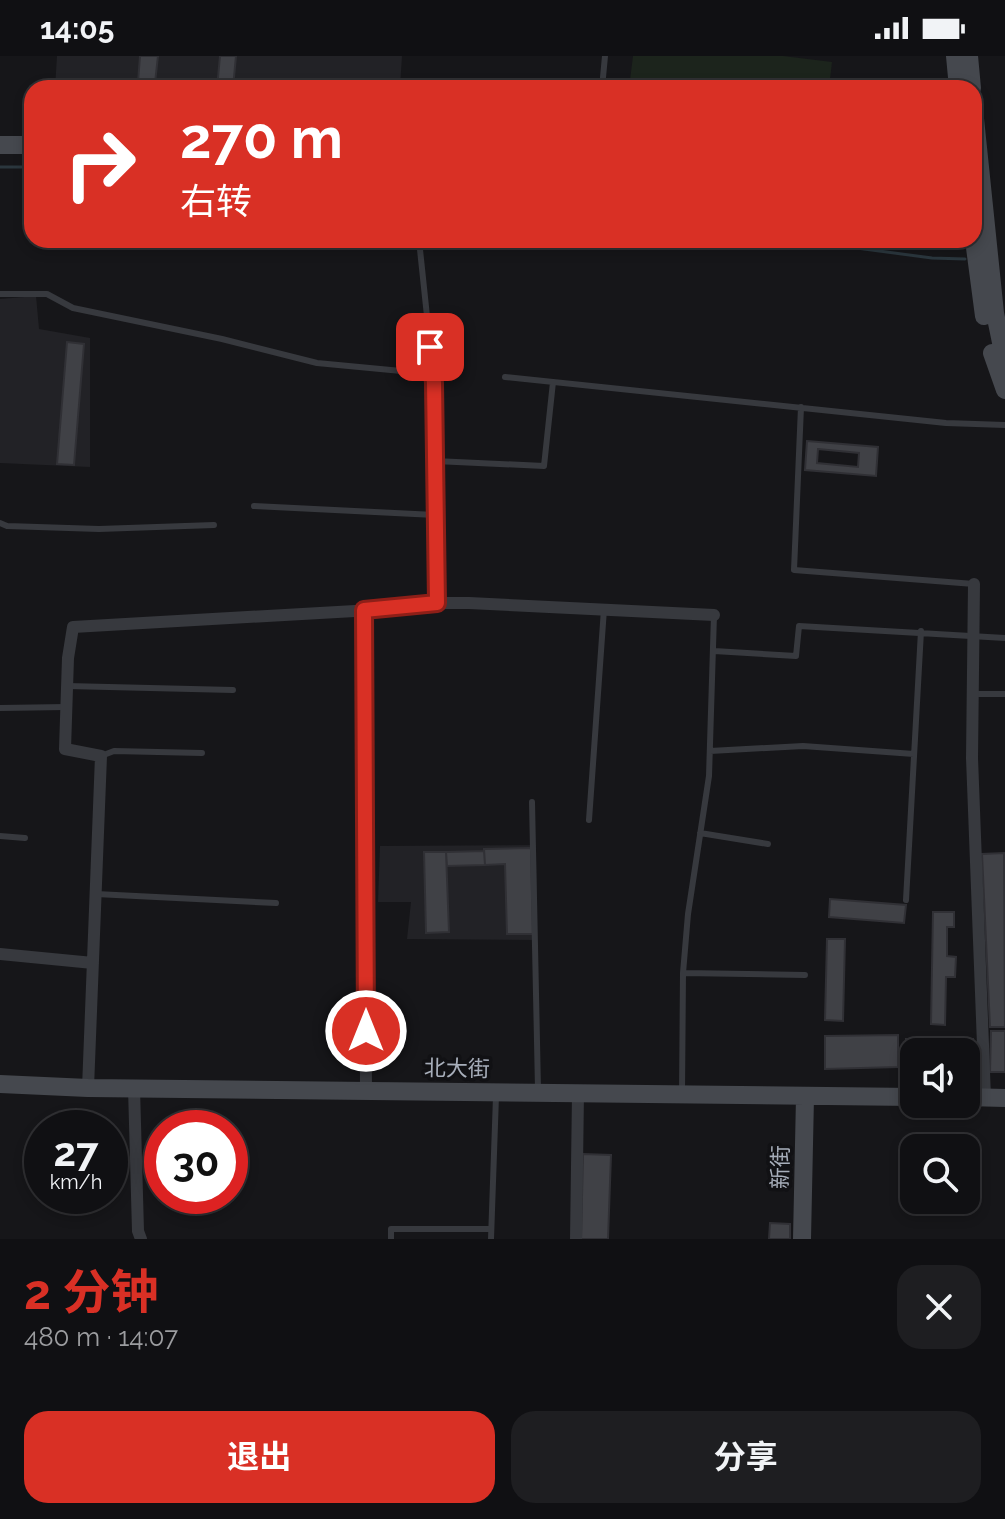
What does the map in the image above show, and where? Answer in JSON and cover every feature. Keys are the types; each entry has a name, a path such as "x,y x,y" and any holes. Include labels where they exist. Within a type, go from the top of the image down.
{"main road":[{"path":"955,56 957,80"},
{"path":"969,56 971,80"},
{"path":"0,145 24,145"},
{"path":"982,191 995,313 1005,362"},
{"path":"975,248 991,350 1005,390"},
{"name":"北大街","path":"0,1084 88,1088 900,1097"},
{"name":"新街","path":"802,1239 805,1097"},
{"path":"980,1097 1005,1098"}],"street":[{"path":"974,584 975,861 985,1097"},
{"path":"88,1088 101,756 65,749 68,658 73,627 437,603 714,615"},
{"path":"364,610 366,1091"},
{"path":"0,954 93,963"},
{"path":"134,1088 138,1231 141,1239"},
{"path":"576,1239 578,1093"}],"lane":[{"path":"603,80 605,56"},
{"path":"420,248 433,374 437,603"},
{"path":"0,294 47,294 73,308 222,339 317,363 433,374"},
{"path":"505,377 946,423 1005,425"},
{"path":"435,461 544,466 553,382"},
{"path":"801,407 794,570 974,584"},
{"path":"254,506 435,515"},
{"path":"0,523 7,526 99,529 214,525"},
{"path":"589,820 604,609"},
{"path":"682,1094 683,973 710,751 714,615"},
{"path":"714,651 796,656 799,626 1005,638"},
{"path":"906,900 921,631"},
{"path":"67,686 233,690"},
{"path":"973,694 1005,694"},
{"path":"0,708 66,707"},
{"path":"710,751 803,746 914,754"},
{"path":"101,756 114,751 202,753"},
{"path":"532,802 538,1093"},
{"path":"700,833 768,844"},
{"path":"0,836 25,838"},
{"path":"96,894 276,903"},
{"path":"683,973 805,975"},
{"path":"491,1239 496,1092"},
{"path":"391,1239 391,1229 491,1229"}],"shaded area":[{"path":"57,56 402,56 400,80 56,80"},
{"path":"633,56 783,56 832,62 830,80 630,80"},
{"path":"36,296 39,329 90,338 90,467 0,463 0,299"},
{"path":"536,845 537,940 407,939 411,902 378,902 380,846"}],"building":[{"path":"140,56 158,56 155,80 138,80"},
{"path":"220,56 236,56 234,80 218,80"},
{"path":"67,342 84,344 74,465 57,464"},
{"path":"807,441 878,447 876,476 805,470","holes":["818,449 859,453 858,467 817,463"]},
{"path":"531,848 533,934 507,934 505,864 485,865 484,849"},
{"path":"484,851 485,865 447,866 446,852"},
{"path":"424,852 446,852 449,932 426,933"},
{"path":"1004,853 1005,1027 990,1027 982,854"},
{"path":"830,899 906,905 904,923 829,917"},
{"path":"933,912 954,912 954,927 947,927 947,956 956,957 955,977 946,977 945,1025 931,1024"},
{"path":"827,939 845,939 843,1021 825,1020"},
{"path":"991,1031 1005,1031 1005,1072 990,1072"},
{"path":"898,1035 898,1067 825,1069 825,1036"},
{"path":"583,1154 611,1155 608,1239 581,1239"},
{"path":"770,1223 790,1224 790,1239 769,1239"}],"waterway":[{"path":"0,167 24,167"},
{"path":"856,248 965,259"}],"route":[{"path":"366,1031 364,610 437,603 434,383 430,347"}]}
